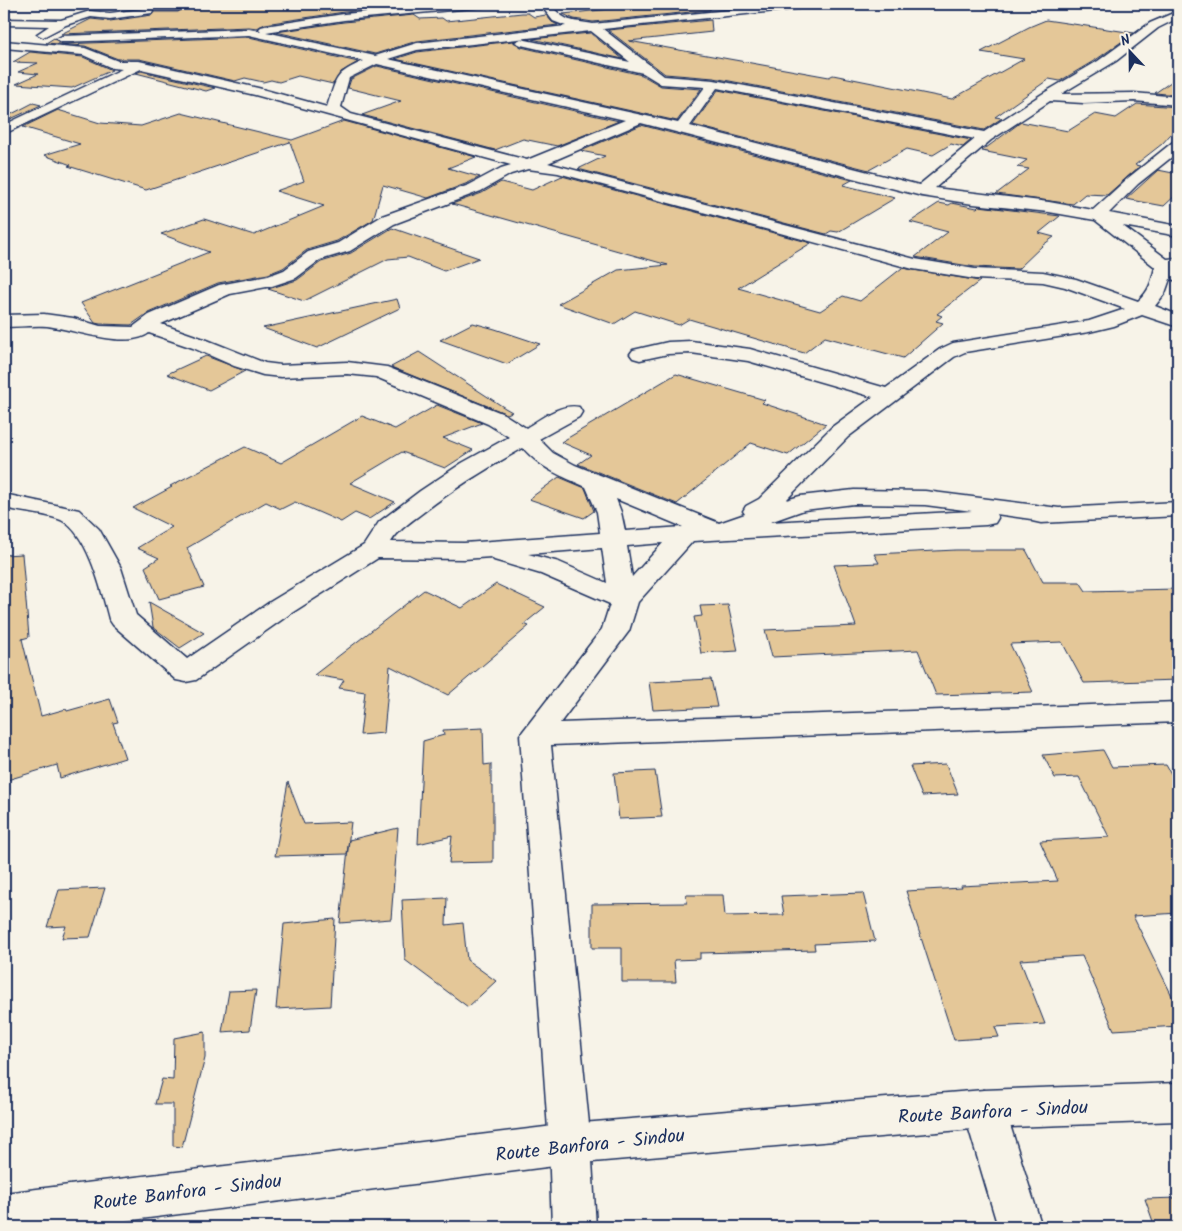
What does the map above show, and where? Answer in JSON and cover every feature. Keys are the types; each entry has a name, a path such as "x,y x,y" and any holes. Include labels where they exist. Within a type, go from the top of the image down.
{"street":[{"path":"4,42 249,32 344,17 483,4"},
{"path":"545,4 557,19 565,23 593,27 661,80 714,84 986,136"},
{"path":"346,116 334,108 343,78 349,72 390,54 425,46 498,36 814,4"},
{"path":"4,54 34,40 62,23 90,14 110,16 145,12 148,11 146,7 178,8"},
{"path":"290,10 301,24"},
{"path":"922,191 986,136 1120,52 1158,22 1178,14"},
{"path":"4,22 62,23"},
{"path":"203,46 249,32 681,128 922,191 1098,215 1178,231"},
{"path":"4,130 167,53 182,40 179,34"},
{"path":"498,36 729,87"},
{"path":"4,42 22,46 85,52 116,65 139,65 258,92 638,192 665,197 914,264 975,274 1043,277 1070,283 1178,320"},
{"path":"681,128 714,84"},
{"path":"1047,97 1083,99 1134,97 1178,101"},
{"path":"4,320 44,320 73,324 99,332 137,333 156,319 226,290 260,284 290,274 314,256 349,245 388,220 474,188 506,170 530,164 639,119"},
{"path":"1098,215 1133,181 1178,145"},
{"path":"718,532 768,504 840,432 947,353 960,347 1092,326 1141,308 1152,299 1158,287 1174,268 1098,215"},
{"path":"147,326 200,344 241,362 263,369 282,371 347,368 380,371 496,419 526,438 545,458 566,470 718,532"},
{"path":"640,354 668,348 709,348 750,355 891,396"},
{"path":"814,374 844,395 850,410 847,421 840,432"},
{"path":"4,501 70,515 90,534 108,568 123,619 186,673 280,608 374,550 388,527 470,468 571,412"},
{"path":"597,483 609,512 617,571 625,600"},
{"path":"374,550 464,551 718,532 1178,509"},
{"path":"574,1227 570,1144 535,735 615,631 625,600 686,534"},
{"path":"464,551 511,556 550,568 625,600"},
{"path":"535,735 1178,712"},
{"name":"Route Banfora - Sindou","path":"4,1215 570,1144 984,1109 1178,1102"},
{"path":"984,1109 1020,1227"}],"building":[{"path":"181,4 337,4 342,9 380,5 383,7 399,5 402,7 344,12 265,24 257,28 61,34 91,19 110,21 152,15 154,12 178,12 185,8"},
{"path":"611,4 710,4 710,10 593,22 574,19 563,14 620,8"},
{"path":"528,13 534,17 546,15 552,22 558,25 417,41 375,54 276,32 344,22 414,15 420,19 442,18 446,21"},
{"path":"711,20 712,32 629,41 829,77 833,75 952,99 1024,59 981,52 1046,20 1134,33 1097,59 1060,81 1049,79 995,117 1002,118 984,130 714,78 665,74 608,30"},
{"path":"590,33 623,59 532,39"},
{"path":"249,37 358,62 341,72 333,84 298,76 279,82 271,80 263,82 245,78 235,81 139,59 118,59 85,46 46,43 54,38 62,44"},
{"path":"513,41 521,47 642,75 661,86 701,89 677,121 395,59 417,52"},
{"path":"30,52 83,57 112,70 72,88 16,84 38,74 18,72 38,63 13,62"},
{"path":"377,66 619,121 557,146 523,139 495,150 362,115 401,101 348,88 351,79"},
{"path":"141,71 215,88 206,91 136,73"},
{"path":"1178,77 1178,95 1155,93"},
{"path":"718,90 971,140 963,147 951,144 933,155 907,149 869,170 693,125"},
{"path":"33,103 41,105 4,122 4,118"},
{"path":"1137,104 1178,107 1178,126 1162,144 1135,165 1140,166 1107,195 1085,194 1073,204 996,194 1029,169 1017,167 1027,160 982,151 1021,122 1068,131 1095,114 1116,118"},
{"path":"58,110 100,123 141,126 181,113 292,140 344,121 476,157 448,168 480,177 428,198 383,185 373,220 337,241 307,250 283,268 268,274 218,283 148,313 131,325 100,324 95,323 81,303 209,252 161,234 204,219 254,235 324,206 276,191 304,181 290,142 146,190 68,166 71,165 44,155 80,144 23,127"},
{"path":"641,125 852,180 843,185 895,198 838,232 831,231 826,234 578,169 605,156 581,151"},
{"path":"1158,170 1178,174 1178,193 1164,206 1126,199"},
{"path":"562,176 811,243 738,288 820,311 843,296 860,301 902,268 980,281 937,314 942,316 936,321 943,323 903,358 825,337 804,353 689,319 679,325 635,311 614,324 558,304 618,270 668,265 452,204 482,193 501,182 532,190"},
{"path":"939,203 1060,216 1039,233 1054,237 1018,269 975,267 915,257 948,232 910,222"},
{"path":"392,228 479,258 444,271 408,257 388,259 304,301 268,289 297,280 321,262 351,253"},
{"path":"397,299 400,308 317,348 263,328"},
{"path":"473,323 540,344 507,364 440,340"},
{"path":"419,352 512,412 507,414 391,367"},
{"path":"206,356 245,371 209,390 167,374"},
{"path":"676,374 765,400 762,403 826,424 788,455 751,443 677,504 578,464 591,455 561,442"},
{"path":"437,405 482,423 443,438 473,450 445,468 402,452 350,483 395,502 369,519 355,513 341,522 295,502 281,509 266,502 187,548 204,587 159,599 145,567 159,558 137,548 172,527 133,508 172,487 170,486 245,447 281,463 362,416 395,429"},
{"path":"559,477 585,488 594,511 584,518 529,499"},
{"path":"956,550 1026,550 1043,582 1080,582 1086,591 1178,589 1178,680 1084,683 1062,642 1010,644 1033,692 936,695 918,650 772,657 765,630 856,626 834,565 879,563 874,554"},
{"path":"22,554 29,637 22,639 41,716 110,699 118,722 113,723 125,758 60,778 57,765 4,781 4,555"},
{"path":"496,584 545,607 524,624 529,626 448,695 390,666 384,733 360,735 365,692 339,688 344,680 314,675 424,590 462,608"},
{"path":"149,602 204,633 180,648 153,627"},
{"path":"728,605 738,651 701,653 694,617 702,616 700,606"},
{"path":"711,679 717,707 653,710 649,682"},
{"path":"483,728 484,765 491,764 491,786 493,786 493,862 449,863 452,836 418,844 423,741 444,735 443,730"},
{"path":"1103,750 1112,767 1166,765 1178,786 1178,913 1133,916 1178,1008 1178,1026 1114,1030 1082,956 1020,960 1045,1024 995,1027 999,1037 954,1040 906,891 1058,881 1040,841 1109,837 1079,777 1055,778 1043,755"},
{"path":"946,764 958,794 922,796 910,766"},
{"path":"655,771 662,817 619,819 614,773"},
{"path":"288,782 304,824 351,822 347,854 275,856"},
{"path":"398,828 391,919 340,923 349,840"},
{"path":"105,888 90,937 62,938 66,926 47,927 59,890"},
{"path":"863,893 875,941 814,944 815,950 700,953 700,959 674,960 676,982 622,982 622,948 592,948 592,904 687,903 686,895 723,895 725,916 784,915 781,896"},
{"path":"447,898 446,925 463,923 467,960 496,981 468,1007 405,960 402,900"},
{"path":"335,919 330,1006 276,1009 284,924"},
{"path":"256,990 250,1030 222,1032 229,991"},
{"path":"205,1032 205,1058 182,1147 173,1146 173,1104 155,1104 162,1079 173,1080 174,1038"},
{"path":"1178,1198 1178,1227 1155,1227 1145,1199"}]}
